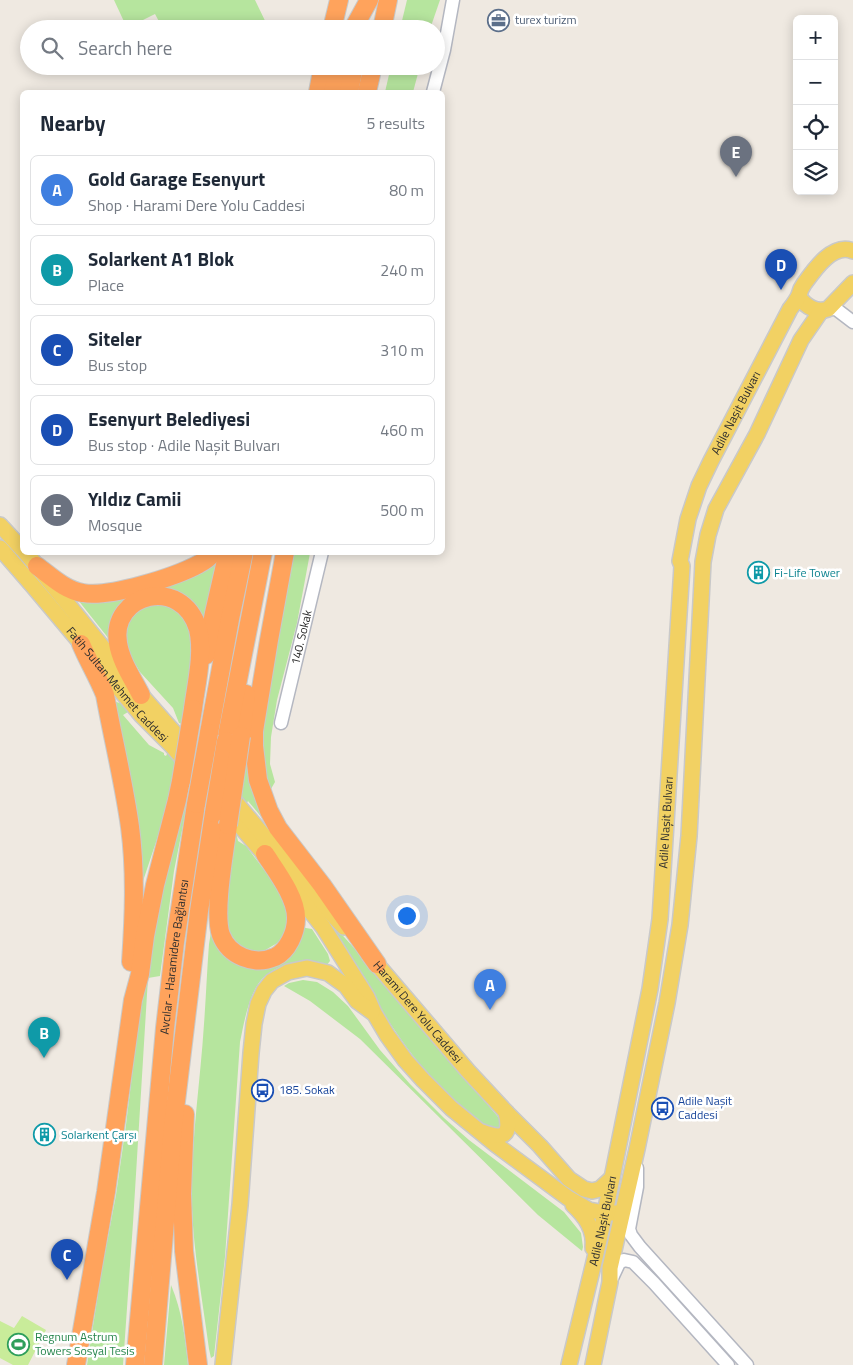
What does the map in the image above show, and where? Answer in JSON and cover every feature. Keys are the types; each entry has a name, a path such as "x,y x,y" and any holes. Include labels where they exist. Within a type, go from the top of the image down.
{"highway":[{"path":"334,20 339,0"},
{"path":"358,20 369,0"},
{"path":"364,20 369,0"},
{"path":"384,20 388,0"},
{"path":"318,90 321,75"},
{"path":"334,90 338,75"},
{"path":"349,90 352,75"},
{"path":"368,90 371,75"},
{"path":"37,566 61,584 73,590 82,593 101,594 131,588 182,572 209,559 212,555"},
{"path":"193,709 227,555"},
{"name":"Avcılar - Haramidere Bağlantısı","path":"135,1365 165,1028 175,942 196,804 243,555"},
{"name":"Avcılar - Haramidere Bağlantısı","path":"153,1365 173,1126 199,910 214,813 234,739 248,624 261,555"},
{"path":"284,555 254,730 258,780 269,811 278,828 377,964"},
{"path":"76,1365 106,1192 133,1000 140,974 155,885 181,781 193,709 200,650 200,637 193,616 177,600 164,596 152,595 139,600 120,620 118,642 121,654 141,695"},
{"path":"81,644 105,695 130,829 134,896 130,975 133,1000"},
{"path":"234,739 231,822 219,895 219,927 221,936 228,946 237,955 249,959 261,960 275,957 285,950 292,937 296,918 294,903 265,854"},
{"path":"182,1054 187,1073 182,1194 184,1251 198,1365"}],"main road":[{"name":"Adile Naşit Bulvarı","path":"569,1365 605,1213 650,989 660,919 682,566 680,561 688,519 699,486 711,461 790,309 799,297 803,286 820,263 832,253 841,249 851,248"},
{"name":"Adile Naşit Bulvarı","path":"594,1365 610,1282 610,1268 667,1003 680,925 689,836 704,562 708,535 716,509 757,434 801,340 825,310 853,283"},
{"path":"799,297 813,309 825,310"},
{"path":"0,525 20,547"},
{"name":"Fatih Sultan Mehmet Caddesi","path":"0,548 145,719 172,746 231,822"},
{"name":"Fatih Sultan Mehmet Caddesi","path":"28,555 141,695 238,804"},
{"name":"Harami Dere Yolu Caddesi","path":"238,804 311,892 377,964 443,1042 569,1179 584,1189 592,1190 600,1189 612,1178"},
{"path":"231,822 265,854 323,927 367,997 374,1013 405,1060 451,1108 564,1195 589,1210 618,1213 624,1206"},
{"path":"223,1365 240,1205 251,1053 258,1004 264,991 272,981 288,972 307,968 328,973 346,986 357,1001 374,1013"},
{"path":"481,1132 494,1136 506,1132 508,1128 506,1112"},
{"path":"564,1195 580,1211 592,1230 594,1244 591,1277"},
{"path":"69,1365 79,1344"}],"street":[{"path":"445,44 453,0"},
{"path":"434,90 438,75"},
{"path":"825,310 836,309 853,322"},
{"name":"140. Sokak","path":"281,723 321,555"},
{"path":"637,1149 638,1175 629,1229 631,1235 747,1365"},
{"path":"610,1282 619,1263 624,1260 633,1262 728,1365"}],"green space":[{"path":"114,0 255,0 265,20 158,20 155,14 143,20 123,20"},
{"path":"407,0 440,0 433,20 402,20"},
{"path":"389,75 418,75 414,90 385,90"},
{"path":"214,555 220,555 206,631 199,613 189,599 174,592 154,589 109,639 78,600"},
{"path":"291,555 310,555 297,623 277,700 271,737 270,764 275,782 268,794 259,727"},
{"path":"169,604 190,624 193,657 183,724 179,723 173,708 140,672 128,652 126,641 127,622 146,605"},
{"path":"116,702 126,708 128,712 123,715 149,745 166,756 182,726 171,792 140,890 116,712"},
{"path":"246,748 269,826 248,801 236,825"},
{"path":"185,799 188,800 174,871 160,976 148,978 123,1365 87,1365 101,1274 116,1195 146,959"},
{"path":"235,828 238,841 246,846 271,879 282,898 288,915 288,928 279,942 262,952 242,950 229,936 223,906"},
{"path":"301,926 312,929 328,954 330,961 326,966 310,962 289,963 266,975 254,990 243,1026 240,1042 225,1257 214,1356 211,1358 195,1244 192,1186 211,932 213,937 260,964"},
{"path":"335,927 384,981 499,1118 500,1126 498,1129 490,1130 460,1107 416,1060 372,995 333,928"},
{"path":"303,980 317,982 333,992 348,1006 380,1050 444,1118 469,1140 564,1212 581,1233 582,1251 538,1215 360,1039 310,1001 284,986"},
{"path":"171,1285 180,1314 188,1365 164,1365"},
{"name":"Regnum Astrum Towers Sosyal Tesis","path":"22,1316 46,1330 28,1365 13,1365 0,1358 0,1321 14,1328"}],"place":[{"name":"turex turizm","path":"499,20"},
{"name":"Yıldız Camii","path":"736,177"},
{"name":"Esenyurt Belediyesi","path":"781,290"},
{"name":"Fi-Life Tower","path":"758,573"},
{"name":"Gold Garage Esenyurt","path":"490,1010"},
{"name":"Solarkent A1 Blok","path":"44,1058"},
{"name":"185. Sokak","path":"263,1090"},
{"name":"Adile Naşit Caddesi","path":"662,1108"},
{"name":"Solarkent Çarşı","path":"45,1135"},
{"name":"Siteler","path":"67,1280"},
{"name":"Regnum Astrum Towers Sosyal Tesis","path":"19,1344"}]}
